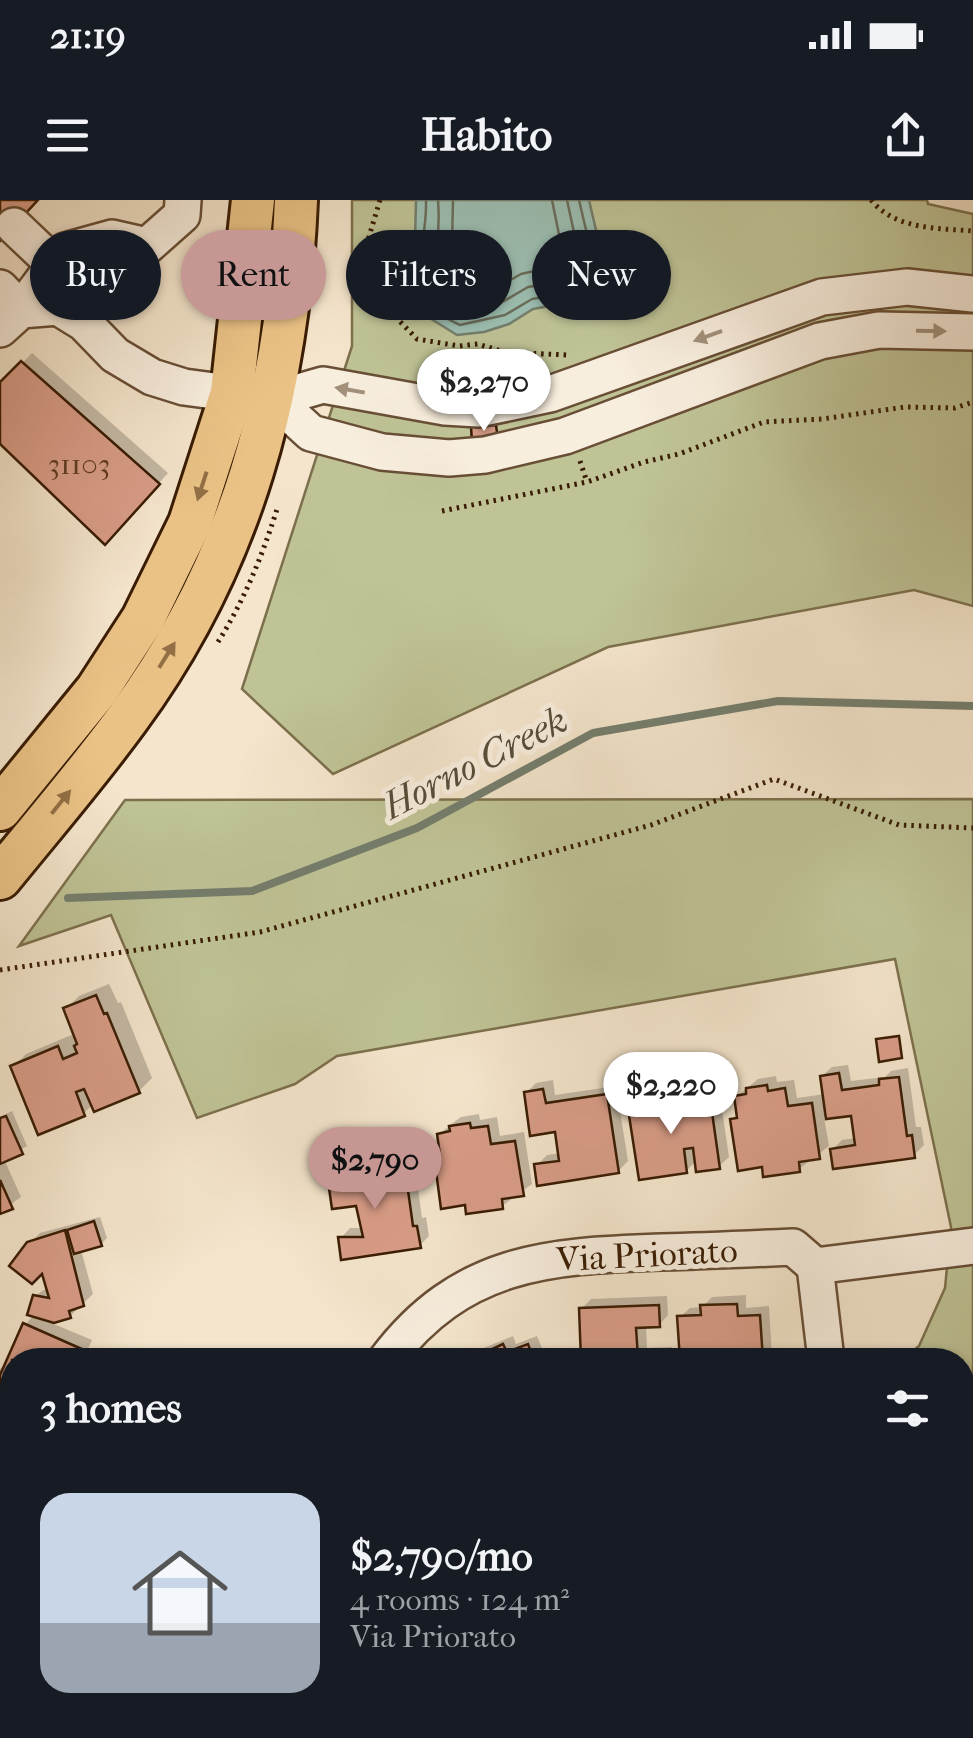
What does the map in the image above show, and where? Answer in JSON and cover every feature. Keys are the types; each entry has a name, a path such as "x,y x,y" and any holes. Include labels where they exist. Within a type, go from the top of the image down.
{"main road":[{"path":"0,878 129,717 206,593 257,460 253,396 253,200"},
{"path":"0,809 97,690 143,619 253,396 289,312 296,200"}],"street":[{"path":"161,234 182,214 183,200"},
{"path":"14,226 30,241"},
{"path":"7,309 58,307 84,323 115,354 152,377 184,387 253,396 324,385 445,407 479,409 550,394 822,297 907,287 973,294"},
{"path":"7,309 30,288"},
{"path":"253,396 311,433 382,452 449,458 485,455 565,436 820,341 879,330 973,332"},
{"path":"825,1348 820,1282 815,1266 973,1246"},
{"name":"Via Priorato","path":"395,1348 441,1306 481,1279 531,1262 584,1255 792,1247 815,1266"}],"path":[{"path":"380,200 365,250 377,298 416,339 459,346 478,344 504,352 573,356"},
{"path":"870,200 880,212 910,225 973,230"},
{"path":"442,511 587,482 679,454 764,422 822,419 905,407 955,408 973,402"},
{"path":"0,970 260,932 651,825 774,780 899,825 973,828"}],"green space":[{"path":"352,200 927,200 928,204 973,214 973,606 914,590 608,647 333,774 242,689 352,346 352,320 512,320 512,230 352,230"},
{"path":"973,799 973,1348 917,1348 945,1288 951,1227 895,959 337,1056 295,1084 197,1118 111,915 19,946 125,800"}],"water":[{"path":"416,200 589,200 596,230 532,230 532,310 509,324 457,335 433,320 512,320 512,230 415,230"}],"building":[{"path":"0,200 38,200 0,241"},
{"path":"21,361 160,484 105,545 0,444 0,382"},
{"path":"496,425 498,440 472,442 471,427"},
{"path":"96,995 140,1093 94,1112 84,1089 76,1092 85,1116 38,1135 10,1066 58,1046 63,1059 77,1053 63,1008"},
{"path":"899,1036 902,1058 879,1062 876,1039"},
{"path":"839,1073 842,1090 879,1085 879,1079 899,1077 907,1136 912,1135 915,1158 833,1169 830,1149 855,1145 851,1116 826,1119 820,1076"},
{"path":"767,1085 768,1091 785,1088 788,1106 812,1103 820,1159 799,1162 800,1172 763,1177 762,1167 738,1171 730,1119 737,1118 734,1096 746,1094 746,1088"},
{"path":"543,1089 546,1103 607,1094 619,1173 537,1186 534,1164 559,1161 555,1132 530,1136 524,1092"},
{"path":"655,1092 657,1110 670,1108 670,1114 688,1112 687,1101 710,1098 720,1169 696,1172 693,1148 684,1149 687,1173 639,1180 626,1096"},
{"path":"6,1116 23,1154 0,1164 0,1118"},
{"path":"470,1123 471,1128 488,1126 491,1144 515,1141 524,1196 502,1199 503,1209 466,1214 465,1205 441,1209 434,1156 440,1155 437,1134 450,1131 449,1126"},
{"path":"344,1137 348,1159 324,1163 321,1141"},
{"path":"345,1164 346,1177 405,1169 413,1226 417,1226 421,1248 341,1260 338,1237 363,1237 356,1206 332,1209 326,1167"},
{"path":"0,1180 13,1209 0,1214"},
{"path":"94,1221 102,1246 74,1254 67,1230"},
{"path":"65,1230 84,1306 69,1311 71,1318 54,1323 27,1315 33,1295 49,1298 42,1274 32,1284 9,1266 27,1242"},
{"path":"737,1304 738,1316 760,1315 762,1348 679,1348 677,1316 701,1315 700,1305"},
{"path":"659,1305 660,1327 636,1328 637,1348 581,1348 579,1308"},
{"path":"23,1323 79,1348 12,1348"}],"waterway":[{"name":"Horno Creek","path":"68,898 252,891 417,828 593,733 778,701 973,706"}]}
